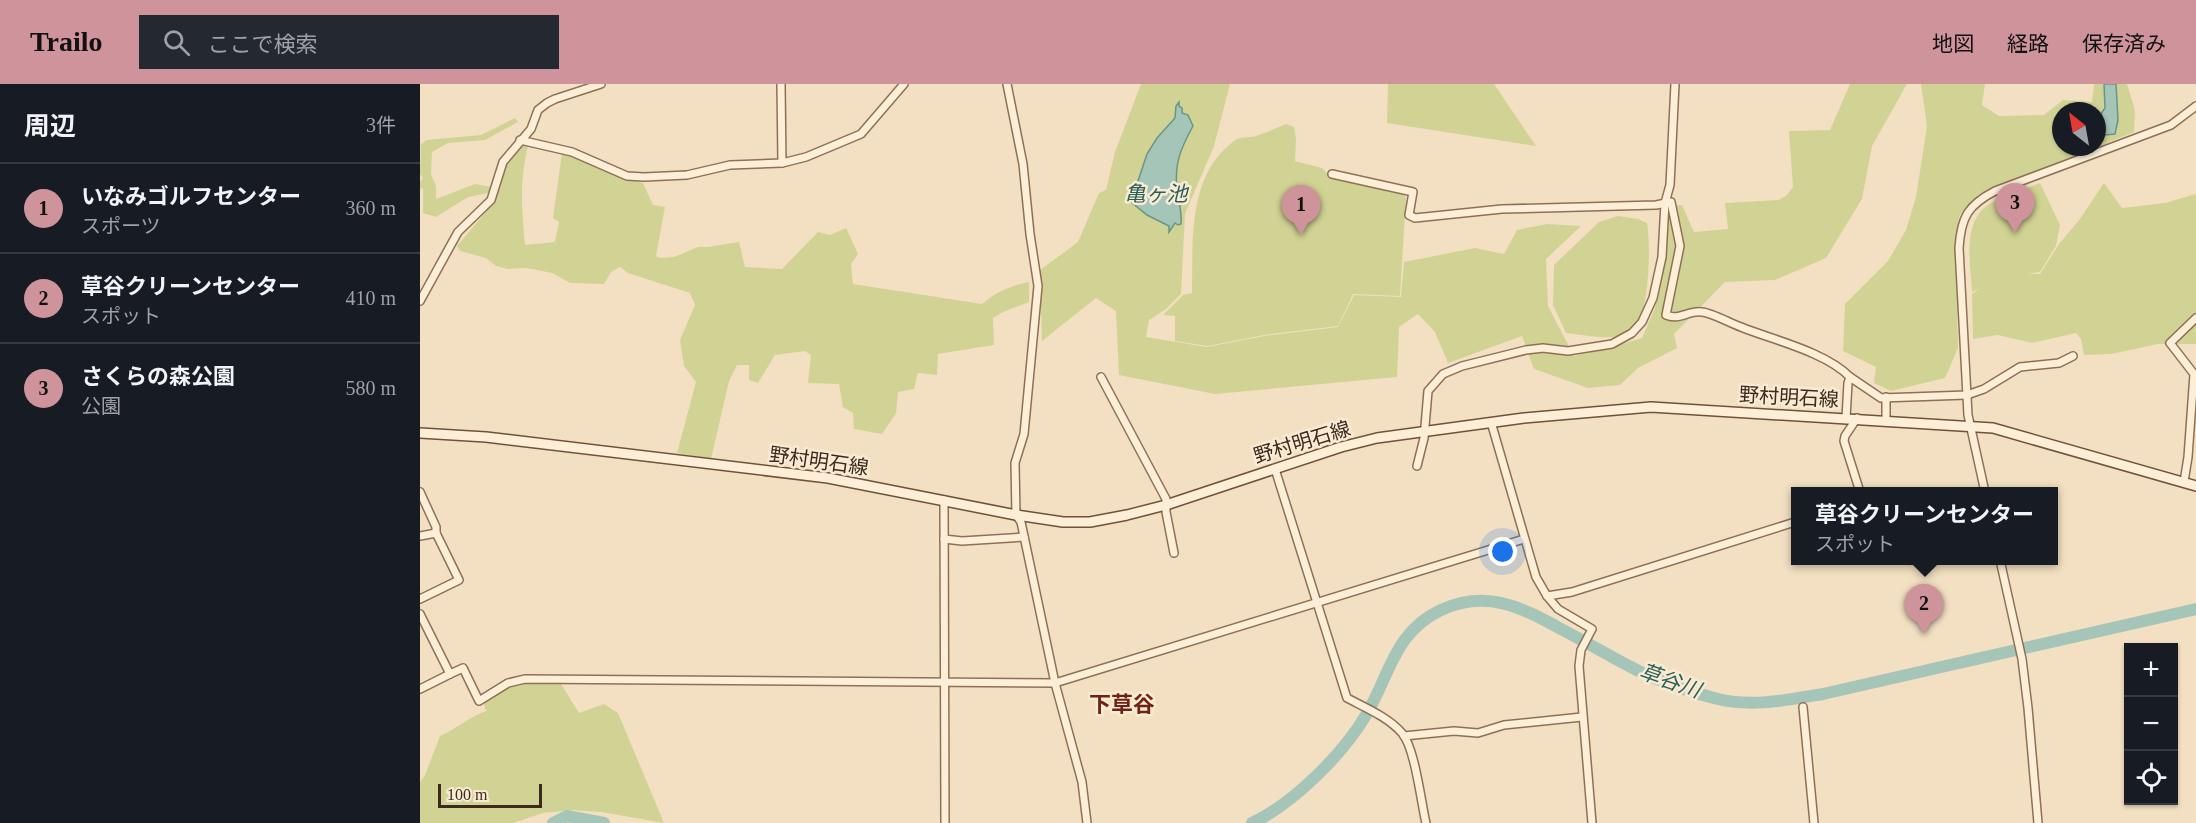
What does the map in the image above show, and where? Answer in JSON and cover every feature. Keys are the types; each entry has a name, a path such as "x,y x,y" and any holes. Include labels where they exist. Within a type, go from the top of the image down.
{"main road":[{"name":"野村明石線","path":"420,433 486,437 828,478 1063,522 1090,522 1127,516 1350,445 1425,430 1603,410 1651,407 1993,428 2196,486"}],"street":[{"path":"420,301 458,232 491,200 503,162 531,129 538,110 547,103 601,84"},
{"path":"781,84 782,163"},
{"path":"520,140 572,152 627,176 687,175 730,165 782,163 806,158 861,134 904,84"},
{"path":"1007,84 1023,164 1038,286 1024,434 1015,463 1016,515 1021,522 1056,683 1082,782 1087,823"},
{"path":"1417,466 1425,430 1428,391 1443,374 1503,354 1543,348 1568,351 1612,344 1632,333 1642,322 1653,298 1662,257 1665,203 1670,185 1675,84"},
{"path":"1984,487 1970,426 1967,395 1959,248 1962,226 1967,212 1978,200 1995,191 2171,125 2196,106"},
{"path":"1332,174 1413,192 1409,215 1415,218 1502,209 1671,202 1680,246 1666,315 1672,318 1701,312 1775,341 1794,346 1833,364 1881,398 1967,395 1984,389 2020,368 2058,363 2073,356"},
{"path":"2184,482 2194,374 2170,343 2196,318"},
{"path":"1101,377 1166,499 1174,553"},
{"path":"1846,418 1850,377"},
{"path":"1886,397 1886,420"},
{"path":"1857,418 1845,435 1844,441 1858,487"},
{"path":"1491,422 1536,577 1558,609 1592,629 1581,650 1579,666 1592,823"},
{"path":"1275,469 1347,698 1383,717 1404,736 1417,774 1426,823"},
{"path":"420,492 436,526 436,533 459,580 420,599"},
{"path":"944,500 945,823"},
{"path":"1547,596 1572,592 1791,523"},
{"path":"420,536 436,533"},
{"path":"944,539 962,541 1024,537"},
{"path":"420,689 463,668 479,701 508,683 525,680 1056,683 1524,539"},
{"path":"2001,565 2022,659 2038,823"},
{"path":"420,614 450,674"},
{"path":"1803,707 1814,823"},
{"path":"1404,736 1454,731 1478,733 1504,724 1582,717"}],"green space":[{"path":"1141,84 1230,84 1214,146 1185,214 1181,294 1166,309 1149,320 1146,337 1207,347 1264,336 1338,327 1354,295 1401,297 1404,262 1475,248 1504,254 1517,230 1547,224 1581,226 1546,259 1548,306 1574,356 1642,338 1655,308 1669,206 1682,205 1694,232 1728,229 1725,203 1779,200 1793,187 1789,131 1830,130 1850,84 1907,84 1872,146 1862,199 1826,258 1775,280 1725,282 1674,334 1677,348 1638,368 1620,385 1588,388 1534,369 1522,336 1448,363 1435,332 1418,314 1399,327 1397,377 1215,394 1119,375 1116,311 1096,298 1042,341 1040,270 1078,242 1099,193 1106,190 1115,152"},
{"path":"1388,84 1494,84 1536,146 1387,123"},
{"path":"1921,84 1985,84 1982,105 1999,116 2044,115 2052,109 2052,156 2075,156 1985,193 1965,208 1959,217 1956,238 1958,348 1945,378 1891,391 1874,383 1876,367 1843,351 1845,304 1888,261 1906,230 1916,197 1927,126"},
{"path":"2094,84 2127,84 2135,111 2134,132 2106,143 2106,102 2092,102"},
{"path":"2063,100 2092,102 2060,102"},
{"path":"515,118 518,122 485,140 448,143 432,152 431,174 436,186 436,199 475,184 492,187 488,193 468,197 436,217 423,213 423,189 420,188 423,178 420,174 421,144 427,140 481,135"},
{"path":"1286,124 1294,127 1295,161 1322,168 1331,177 1402,193 1406,198 1400,296 1353,294 1338,326 1264,335 1208,346 1175,341 1175,316 1163,315 1183,295 1192,293 1193,231 1200,191 1208,172 1219,155 1236,139 1256,136"},
{"path":"520,142 528,146 522,184 525,245 555,242 559,222 553,218 562,153 570,154 621,177 643,183 653,205 665,207 656,256 660,258 674,257 698,247 739,242 745,267 782,269 818,232 830,235 846,228 858,254 851,264 853,284 982,304 1004,290 1029,282 1029,302 993,318 994,345 938,354 937,375 918,373 914,389 898,392 896,413 882,434 854,429 853,413 843,407 839,384 808,383 811,355 805,351 775,355 758,383 749,380 749,365 737,365 729,381 711,459 677,453 696,382 684,366 680,340 695,305 690,293 628,273 620,267 611,272 604,284 570,283 552,273 527,268 508,269 496,266 486,258 460,251 457,246 495,201 507,159"},
{"path":"2040,183 2060,225 2056,246 2040,272 2028,274 2040,274 2104,183 2122,208 2165,203 2196,194 2196,344 2158,344 2111,354 2084,355 2081,339 2076,333 2032,343 1998,335 1973,339 1972,294 1980,288 1972,292 1970,247 1973,225 1985,207 2003,197"},
{"path":"1618,216 1647,223 1648,272 1645,300 1639,320 1626,332 1612,337 1566,333 1553,305 1554,265 1599,222"},
{"path":"515,683 561,684 579,713 604,704 618,713 664,823 601,812 572,810 543,813 513,823 420,823 420,782 440,736 486,711 483,700"}],"water":[{"path":"2104,84 2116,84 2118,120 2115,134 2106,135"},
{"name":"亀ヶ池","path":"1179,102 1182,113 1188,115 1193,126 1182,149 1177,172 1181,224 1175,223 1169,232 1169,226 1147,215 1131,202 1147,154 1157,138 1175,118 1176,106"}],"waterway":[{"name":"草谷川","path":"1252,823 1284,804 1331,761 1366,715 1403,642 1425,619 1457,604 1473,601 1503,603 1532,614 1659,680 1714,698 1755,703 1823,694 2196,609"},
{"name":"草谷川","path":"553,823 567,816 604,823"}],"place":[{"name":"さくらの森公園","path":"2015,233"},
{"name":"いなみゴルフセンター","path":"1301,235"},
{"name":"草谷クリーンセンター","path":"1924,634"}],"district":[{"name":"下草谷","path":"1122,704"}]}
